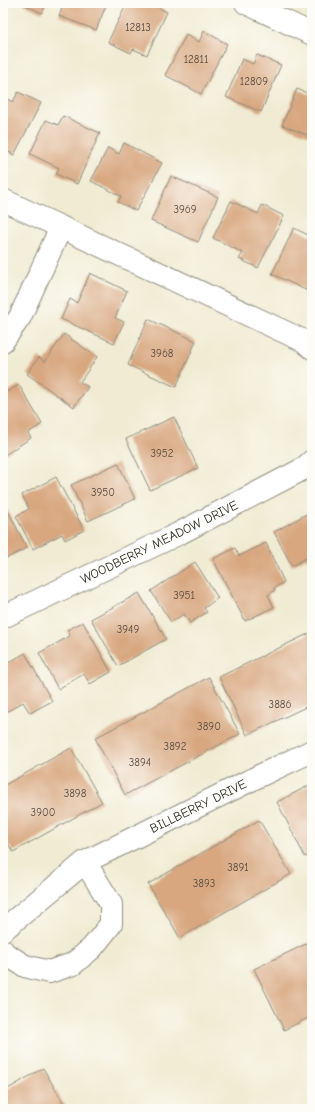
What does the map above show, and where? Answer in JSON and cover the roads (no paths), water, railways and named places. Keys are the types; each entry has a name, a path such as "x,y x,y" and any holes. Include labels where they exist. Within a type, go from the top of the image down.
{"street":[{"path":"246,3 312,34"},
{"path":"3,200 304,341 312,348"},
{"path":"3,341 20,317 61,227"},
{"name":"WOODBERRY MEADOW DRIVE","path":"3,618 178,534 303,469 312,461"},
{"name":"BILLBERRY DRIVE","path":"3,930 85,862 312,751"},
{"path":"3,951 25,966 49,972 72,964 92,948 111,924 111,904 85,862"}]}
